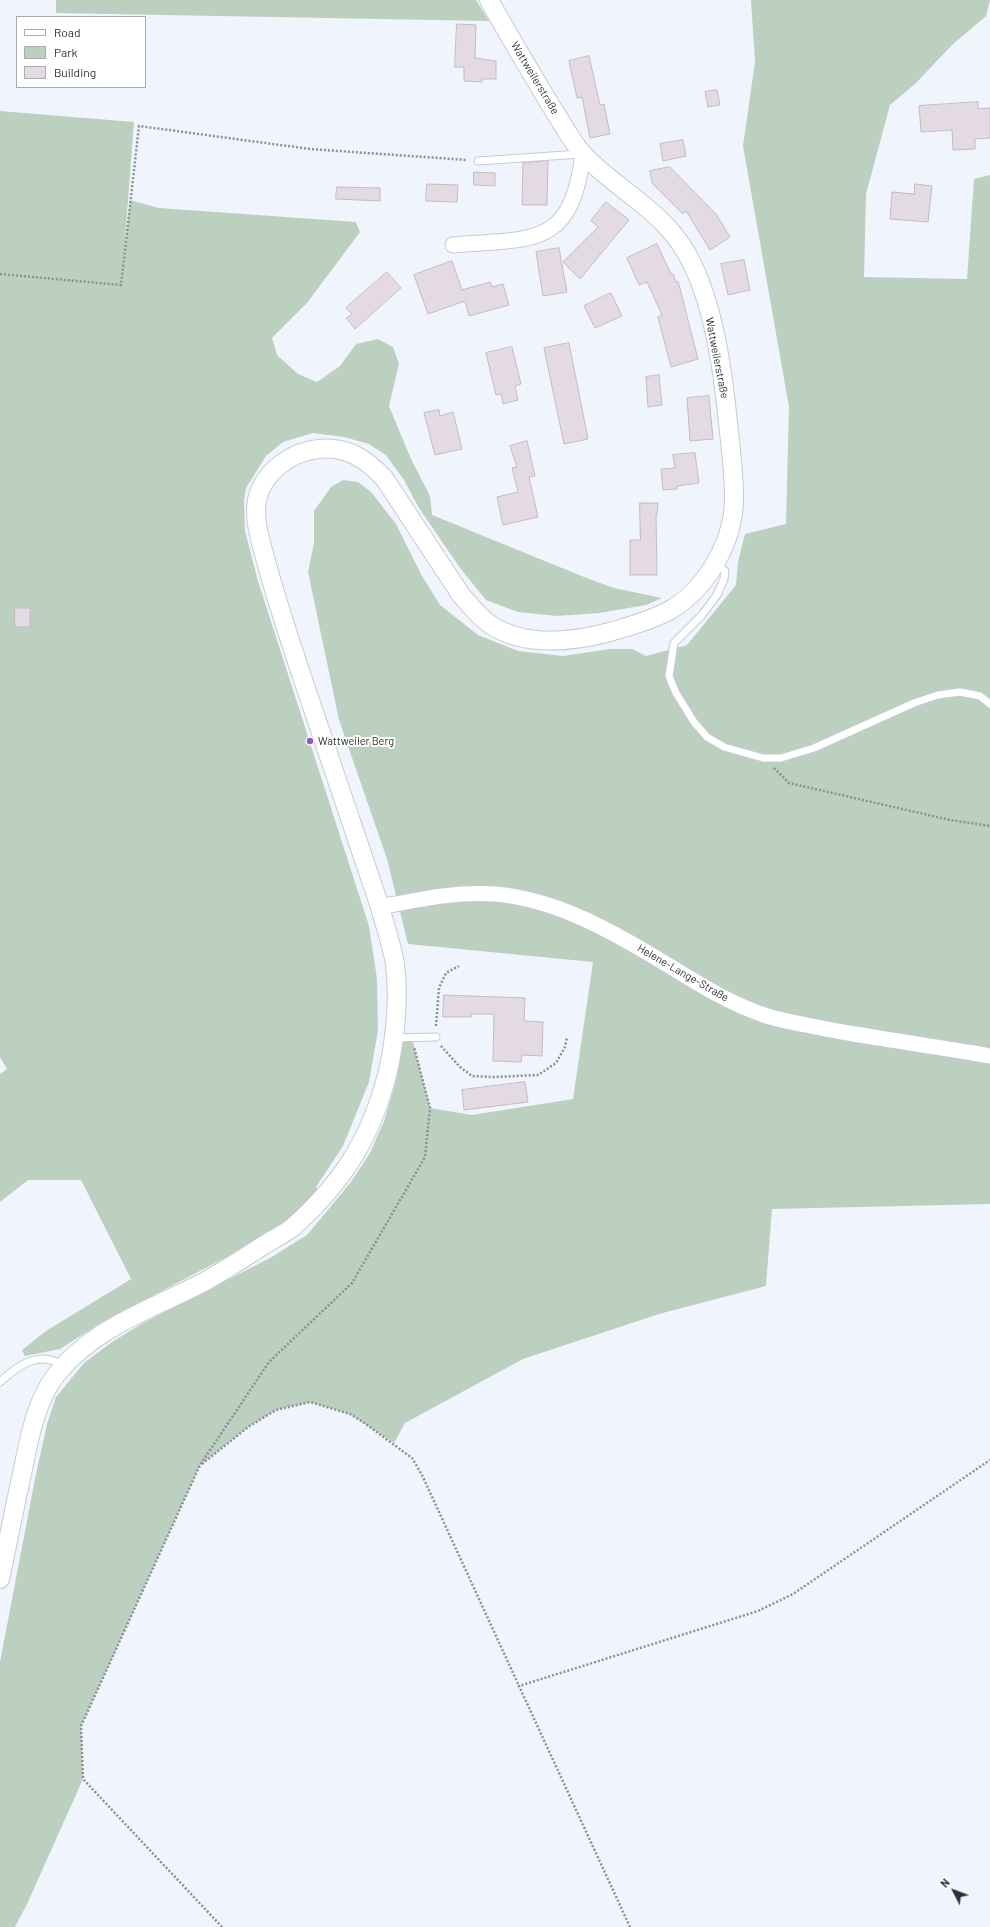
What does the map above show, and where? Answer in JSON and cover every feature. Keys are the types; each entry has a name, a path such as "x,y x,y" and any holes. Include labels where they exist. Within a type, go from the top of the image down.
{"street":[{"name":"Wattweilerstraße","path":"0,1579 29,1439 38,1410 49,1385 64,1366 96,1336 204,1282 291,1228 323,1199 358,1152 370,1128 403,1038 396,1009 395,964 390,939 292,648 262,547 256,513 257,500 262,487 281,464 295,455 311,450 329,448 344,450 359,456 372,466 394,492 461,595 489,624 507,634 560,641 610,632 652,618 671,609 688,598 714,564 729,532 734,499 723,382 705,297 688,254 673,232 652,210 602,171 583,154 574,143 529,70 489,0"},
{"path":"453,245 528,238 543,234 555,227 565,215 575,197 580,178 583,154"},
{"name":"Helene-Lange-Straße","path":"380,907 445,896 472,894 495,894 544,903 605,929 742,1007 768,1016 853,1034 990,1056"}],"lane":[{"path":"478,161 583,154"},
{"path":"714,564 725,571 724,579 717,595 702,615 674,643 669,676 685,709 694,722 707,737 724,747 763,758 782,758 814,748 914,703 938,695 960,692 980,696 990,704"},
{"path":"403,1038 436,1037"},
{"path":"0,1382 22,1365 35,1359 47,1359 58,1362 64,1366"}],"path":[{"path":"0,274 121,285 139,126 310,149 478,161"},
{"path":"763,758 789,783 950,820 990,826"},
{"path":"459,966 446,973 439,988 436,1037 445,1052 460,1067 472,1076 493,1077 538,1075 556,1064 565,1046 567,1037"},
{"path":"222,1927 83,1778 81,1726 200,1465 269,1362 352,1283 425,1157 430,1108 403,1038"},
{"path":"200,1465 248,1427 276,1410 310,1402 350,1414 379,1432 412,1458 422,1475 630,1927"},
{"path":"519,1686 758,1611 792,1594 990,1460"}],"green space":[{"path":"56,0 476,0 489,21 56,13"},
{"path":"751,0 990,0 986,16 952,45 916,83 890,105 866,194 864,277 967,279 974,179 990,175 990,699 986,696 990,708 990,1204 772,1209 766,1286 659,1314 523,1359 405,1423 394,1443 350,1414 310,1402 276,1410 248,1427 200,1465 81,1726 83,1779 27,1904 15,1927 0,1927 0,1662 35,1479 47,1424 56,1397 84,1363 112,1342 143,1323 270,1258 307,1235 351,1182 370,1153 384,1121 396,1081 404,1038 412,1038 430,1108 472,1115 573,1099 593,962 408,944 387,859 339,720 308,572 314,543 314,511 331,487 343,480 358,482 371,492 396,524 422,576 440,605 478,635 518,651 563,656 610,649 632,649 646,656 687,645 736,585 738,562 745,534 786,524 789,407 743,146 755,62"},
{"path":"0,111 134,122 123,266 130,200 159,208 356,222 360,232 307,303 272,338 277,355 298,374 317,382 340,366 356,344 378,339 393,347 399,364 389,406 411,459 430,496 432,515 589,579 614,588 662,598 646,605 599,613 557,616 518,612 486,600 460,568 419,508 404,480 386,455 369,444 344,437 313,433 283,442 266,456 246,488 244,501 245,531 258,581 369,926 377,979 378,1030 369,1082 343,1146 316,1187 319,1192 283,1223 244,1248 104,1321 60,1349 25,1356 22,1350 46,1331 131,1279 81,1180 28,1180 0,1202 0,1074 7,1069 0,1057"}],"building":[{"path":"457,24 476,25 475,58 496,61 496,79 482,79 482,82 464,81 464,67 455,67"},
{"path":"589,56 600,105 604,104 610,134 590,138 582,97 577,98 569,61"},
{"path":"717,90 720,105 708,107 705,92"},
{"path":"978,102 978,109 990,108 990,138 975,139 975,149 953,150 952,130 921,132 919,106"},
{"path":"683,140 686,156 663,161 660,144"},
{"path":"548,161 547,205 522,205 523,163"},
{"path":"670,167 716,214 730,237 710,250 686,211 683,214 652,183 650,171"},
{"path":"474,172 495,173 495,186 474,185"},
{"path":"427,184 458,185 457,202 426,201"},
{"path":"915,184 932,186 928,222 890,219 892,192 914,194"},
{"path":"337,187 380,188 380,201 336,199"},
{"path":"606,202 629,220 580,279 563,262 598,227 591,221"},
{"path":"657,244 671,274 673,274 676,282 678,281 698,359 671,367 658,317 662,315 647,282 639,285 627,258"},
{"path":"559,248 567,292 543,296 536,252"},
{"path":"744,260 750,290 728,295 721,264"},
{"path":"452,261 462,290 490,282 492,287 503,284 509,305 469,316 465,301 428,314 414,275"},
{"path":"387,272 401,288 355,329 346,318 352,314 346,308"},
{"path":"611,293 622,316 595,328 584,306"},
{"path":"569,343 588,439 564,444 544,348"},
{"path":"512,347 521,384 515,386 518,400 503,404 501,394 496,395 486,353"},
{"path":"659,375 662,405 648,407 646,377"},
{"path":"709,396 713,439 690,441 687,398"},
{"path":"439,410 440,416 453,412 462,449 435,455 424,413"},
{"path":"527,441 535,476 529,477 538,517 503,525 497,497 518,492 512,468 517,467 510,446"},
{"path":"695,453 699,483 677,486 677,489 663,490 661,469 675,468 673,455"},
{"path":"640,503 658,503 656,515 657,575 630,575 630,540 640,540"},
{"path":"15,608 30,608 30,627 15,627"},
{"path":"444,995 525,998 524,1021 543,1022 542,1056 522,1055 521,1062 493,1061 494,1014 471,1014 471,1017 443,1017"},
{"path":"525,1082 528,1102 464,1110 462,1090"}],"place":[{"name":"Wattweiler Berg","path":"310,741"}]}
